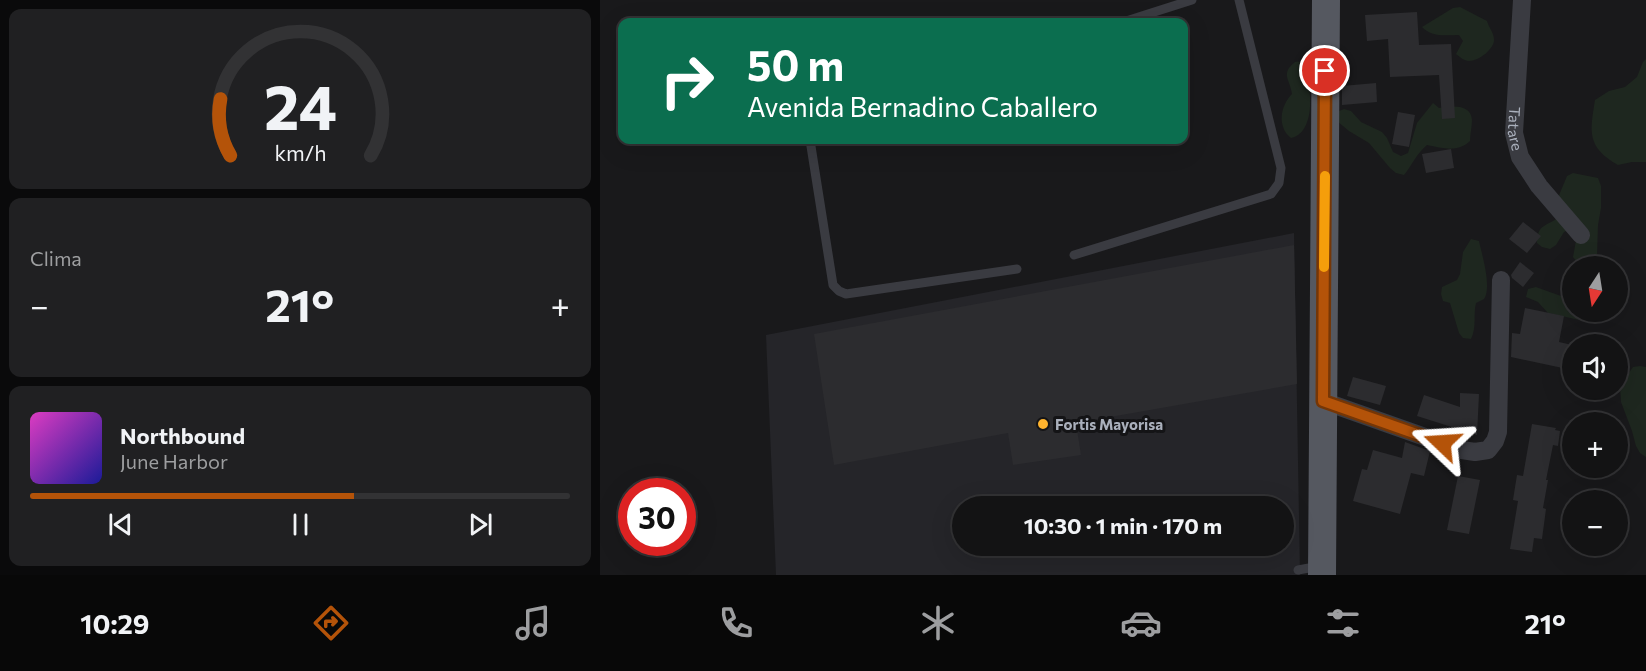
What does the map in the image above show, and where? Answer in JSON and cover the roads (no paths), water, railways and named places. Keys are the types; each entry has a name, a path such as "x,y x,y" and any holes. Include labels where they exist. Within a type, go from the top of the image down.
{"main road":[{"path":"1314,570 1323,401 1326,0"}],"street":[{"name":"Tatare","path":"1522,0 1514,133 1520,157 1539,186 1581,235"},
{"path":"1323,401 1462,450 1475,452 1488,450 1498,432 1501,280"}],"lane":[{"path":"1136,18 1192,0"},
{"path":"1074,255 1272,194 1279,183 1281,168 1239,0"},
{"path":"811,144 833,285 839,291 846,294 1017,269"}],"place":[{"name":"Fortis Mayorisa","path":"1043,424"}]}
